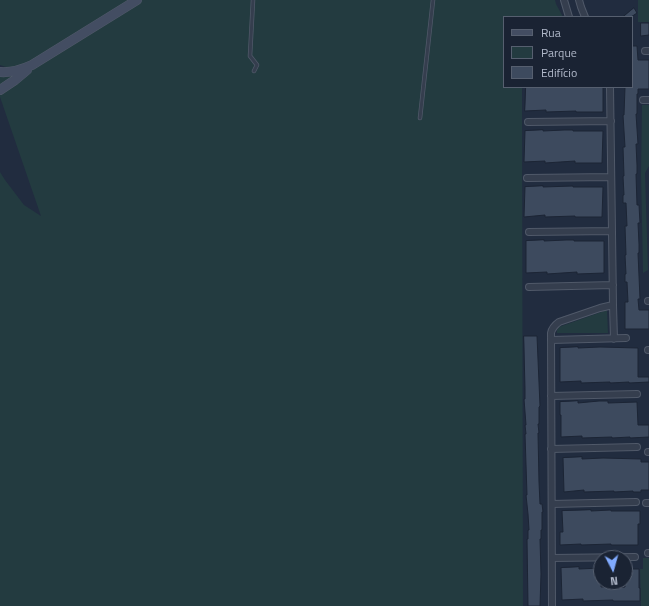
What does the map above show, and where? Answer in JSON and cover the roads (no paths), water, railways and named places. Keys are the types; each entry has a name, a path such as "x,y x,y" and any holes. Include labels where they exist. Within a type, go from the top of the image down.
{"street":[{"path":"0,72 15,72 32,65 137,0"},
{"path":"564,0 569,16"},
{"path":"579,0 585,16"},
{"path":"0,90 15,80 32,65"},
{"path":"610,88 614,338"},
{"path":"528,122 611,121"},
{"path":"527,178 611,177"},
{"path":"529,232 612,231"},
{"path":"529,287 612,285"},
{"path":"552,606 552,329 559,322 613,305"},
{"path":"551,340 626,338"},
{"path":"551,396 637,394"},
{"path":"551,449 637,447"},
{"path":"552,504 636,502"},
{"path":"552,558 635,557"}],"lane":[{"path":"253,0 250,56 256,64 254,71"},
{"path":"420,118 433,0"}]}
